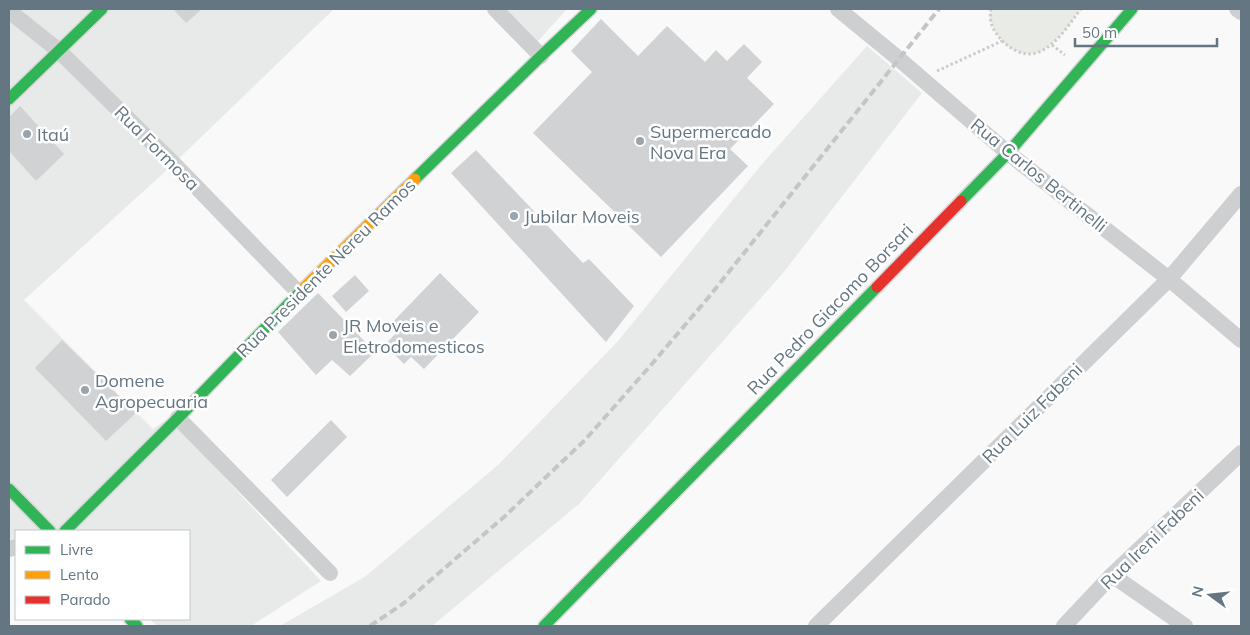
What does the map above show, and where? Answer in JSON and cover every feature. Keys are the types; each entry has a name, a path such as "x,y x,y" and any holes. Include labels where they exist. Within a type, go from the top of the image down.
{"street":[{"path":"9,99 102,9"},
{"path":"495,9 540,56"},
{"name":"Rua Presidente Nereu Ramos","path":"66,530 299,293 540,56 591,9"},
{"name":"Rua Pedro Giacomo Borsari","path":"544,626 1008,153 1132,9"},
{"path":"1238,9 1241,12"},
{"name":"Rua Formosa","path":"9,11 58,50 177,167 299,293"},
{"name":"Rua Carlos Bertinelli","path":"847,12 1008,153 1169,279 1241,340"},
{"name":"Rua Luiz Fabeni","path":"816,626 1169,279 1241,194"},
{"path":"178,418 330,573"},
{"name":"Rua Ireni Fabeni","path":"1064,626 1112,575 1241,453"},
{"path":"9,489 49,530"},
{"path":"1112,575 1185,626"}],"path":[{"path":"991,9 993,27 1002,41 1018,51 1030,54 1047,48 1056,40 1081,9"},
{"path":"921,78 1002,41"}],"shaded area":[{"path":"9,9 334,9 168,169 24,300 153,429 169,418 321,581 251,626 157,626 150,620 190,620 190,530 15,530 15,538 9,540"},
{"path":"487,9 567,9 529,51"},
{"path":"991,9 1081,9 1053,43 1041,51 1026,54 1005,43 995,31 990,17"},
{"path":"867,46 922,93 783,273 579,504 432,626 280,626 366,576 498,465 618,341 762,164"}],"building":[{"path":"173,9 202,9 186,23"},
{"name":"Supermercado Nova Era","path":"601,19 638,56 667,26 705,62 716,50 727,61 744,44 762,62 747,78 774,104 730,149 748,166 661,257 533,133 592,72 571,51"},
{"name":"Itaú","path":"20,106 64,154 36,181 9,151 9,117"},
{"name":"Jubilar Moveis","path":"476,150 583,263 589,259 634,306 606,342 451,173"},
{"path":"440,273 479,312 424,369 411,357 404,364 385,345 395,334 388,327"},
{"path":"355,275 369,291 346,312 332,296"},
{"name":"JR Moveis e Eletrodomesticos","path":"318,293 375,352 350,376 332,360 316,375 278,332"},
{"name":"Domene Agropecuaria","path":"62,340 136,413 106,441 35,368"},
{"path":"331,420 347,437 287,497 271,480"}],"railway":[{"path":"370,626 404,603 504,517 585,440 708,298 939,9"}],"traffic: fast":[{"path":"9,99 102,9"},
{"path":"415,179 591,9"},
{"path":"961,201 1008,153 1132,9"},
{"path":"544,626 877,287"},
{"path":"66,530 303,289"},
{"path":"9,489 49,530"},
{"path":"131,620 137,626"}],"traffic: slow":[{"path":"303,289 415,179"}],"traffic: jam":[{"path":"877,287 961,201"}],"place":[{"name":"Itaú","path":"27,134"},
{"name":"Supermercado Nova Era","path":"640,141"},
{"name":"Jubilar Moveis","path":"514,216"},
{"name":"JR Moveis e Eletrodomesticos","path":"333,335"},
{"name":"Domene Agropecuaria","path":"85,390"}]}
